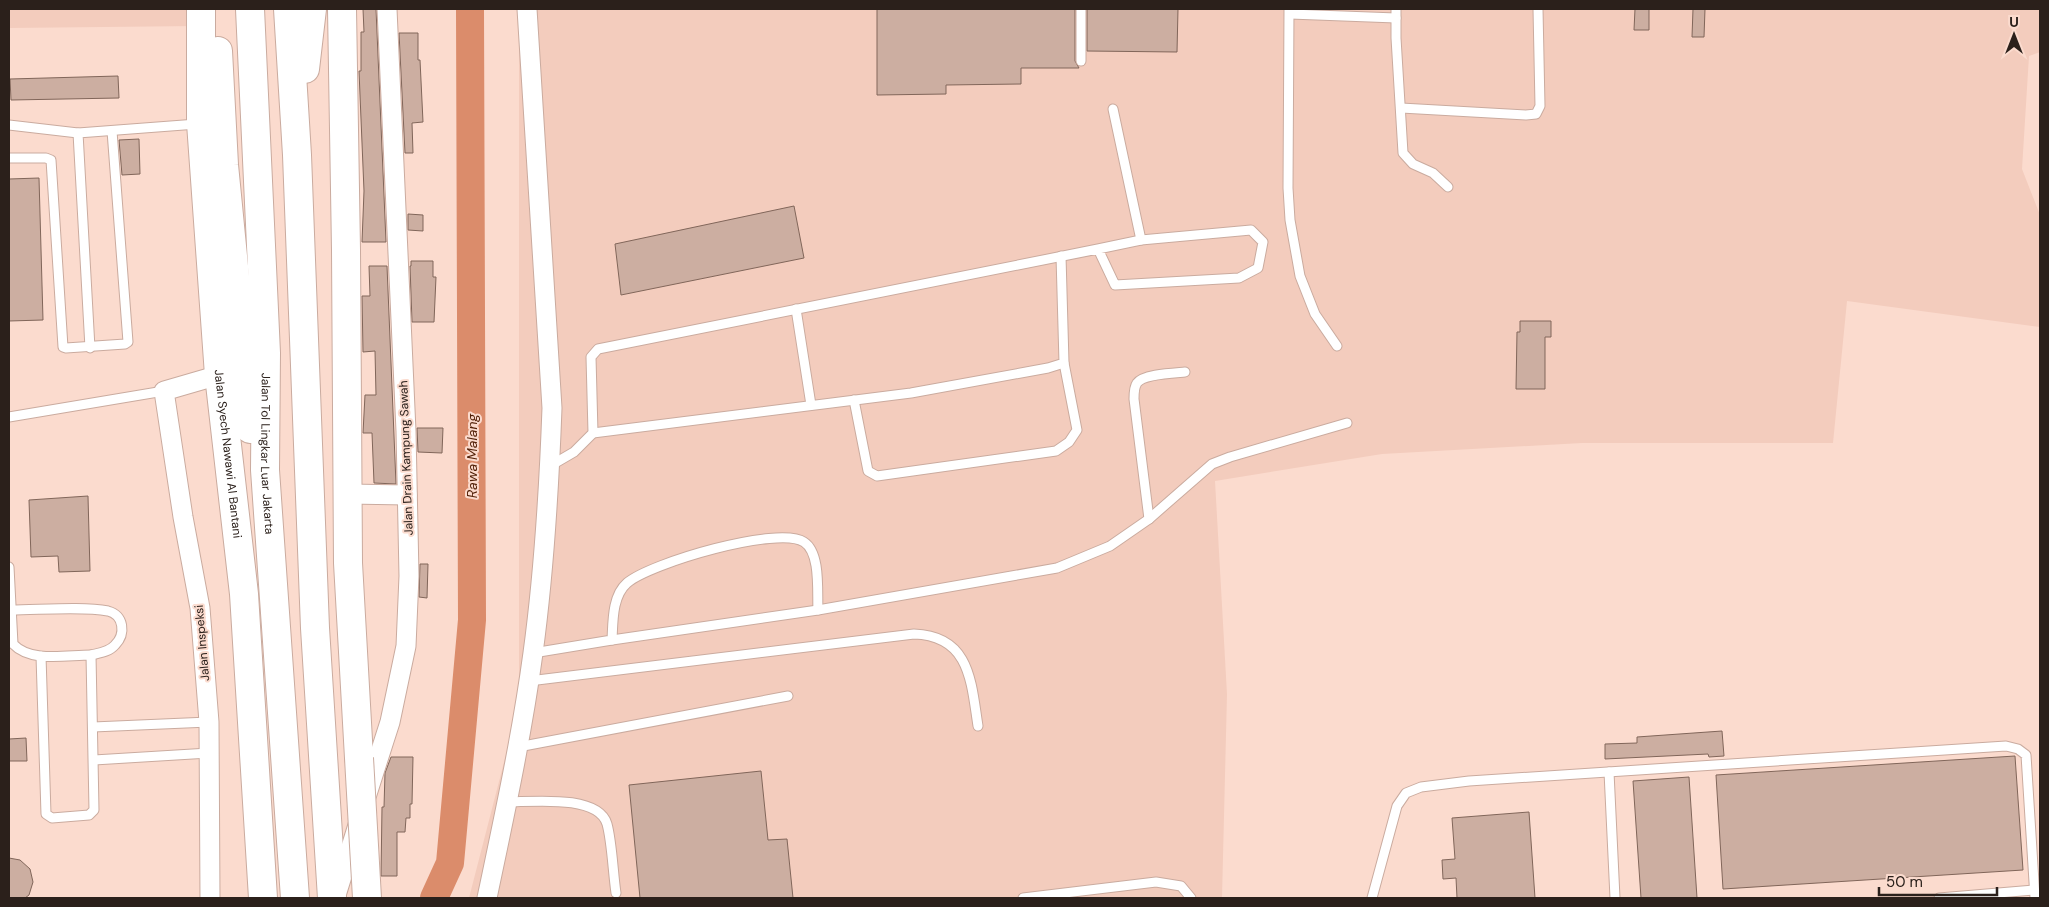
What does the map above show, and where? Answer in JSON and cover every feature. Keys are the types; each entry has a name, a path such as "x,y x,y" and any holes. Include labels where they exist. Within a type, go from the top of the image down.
{"highway":[{"name":"Jalan Syech Nawawi Al Bantani","path":"201,9 201,123 219,375 244,594 263,898"},
{"path":"214,9 219,55 224,165 251,440 265,470"},
{"name":"Jalan Tol Lingkar Luar Jakarta","path":"250,9 266,353 265,470 295,898"},
{"path":"288,9 297,155 316,628 334,898"},
{"path":"297,155 312,9"},
{"path":"342,9 348,563 367,898"}],"street":[{"name":"Jalan Drain Kampung Sawah","path":"334,898 390,722 406,646 409,576 406,431 387,9"},
{"path":"487,898 518,747 533,654 542,578 550,467 552,408 527,9"},
{"path":"164,391 219,375"},
{"name":"Jalan Inspeksi","path":"164,391 183,517 200,608 209,722 210,898"},
{"path":"348,494 407,495"}],"lane":[{"path":"1081,9 1081,60"},
{"path":"1401,108 1536,114 1540,106 1538,9"},
{"path":"1337,346 1315,314 1300,276 1290,220 1288,188 1289,11 1396,14 1403,153 1413,164 1433,173 1448,187"},
{"path":"1113,109 1141,240"},
{"path":"9,125 78,133 201,123"},
{"path":"9,158 46,158 51,160 62,344 66,348 90,348 125,344 128,342 112,131"},
{"path":"78,133 90,348"},
{"path":"593,434 591,357 598,350 1141,240 1251,230 1263,242 1258,268 1239,278 1115,285 1098,249"},
{"path":"854,400 868,470 877,476 1056,451 1069,442 1077,430 1064,363 1061,256"},
{"path":"796,309 811,406"},
{"path":"550,467 574,452 593,434 921,391 1048,368 1064,363"},
{"path":"1149,519 1134,399 1135,387 1138,380 1144,377 1185,372"},
{"path":"9,417 164,391"},
{"path":"533,654 612,640 818,610 1057,568 1110,546 1149,519 1212,464 1347,423"},
{"path":"612,640 613,615 617,599 626,583 650,570 679,558 734,544 764,539 791,537 806,542 817,562 818,610"},
{"path":"9,567 11,610 13,644 25,653 41,656 105,652 115,646 121,638 122,629 119,618 111,612 96,610 11,610"},
{"path":"528,681 914,634 930,635 946,642 963,659 971,683 978,726"},
{"path":"41,656 46,814 52,818 89,815 94,810 91,654"},
{"path":"518,747 788,696"},
{"path":"93,727 209,722"},
{"path":"1372,898 1397,806 1406,793 1421,787 1609,772 2006,746 2018,749 2026,754 2035,894 1939,898"},
{"path":"94,760 209,753"},
{"path":"1609,772 1615,898"},
{"path":"507,802 573,802 593,807 607,822 616,893"},
{"path":"1023,898 1156,882 1181,886 1191,898"}],"shaded area":[{"path":"9,9 198,9 198,26 9,28"},
{"path":"519,9 2040,9 2040,52 2029,56 2022,169 2040,215 2040,327 1847,301 1833,443 1582,443 1382,454 1215,481 1227,694 1222,898 469,898 519,704"}],"building":[{"path":"363,9 376,9 386,242 362,242 364,191 359,71 361,71 361,32 364,32"},
{"path":"877,9 1075,9 1075,61 1079,68 1021,68 1021,84 946,85 946,94 877,95"},
{"path":"1087,9 1178,9 1177,52 1087,51"},
{"path":"1635,9 1649,9 1649,30 1634,30"},
{"path":"1693,9 1705,9 1704,37 1692,37"},
{"path":"399,33 418,33 418,60 420,60 423,122 412,123 413,153 405,153"},
{"path":"118,76 119,98 11,100 10,79"},
{"path":"139,139 140,174 122,175 119,140"},
{"path":"39,178 43,320 9,321 9,179"},
{"path":"794,206 804,258 621,295 615,244"},
{"path":"408,214 423,215 423,231 408,230"},
{"path":"411,261 433,261 433,277 436,277 434,322 412,322"},
{"path":"369,266 387,266 396,484 374,483 372,433 363,433 365,395 376,395 375,351 363,352 362,296 370,296"},
{"path":"1520,321 1551,321 1551,337 1545,337 1545,389 1516,389 1517,332 1520,332"},
{"path":"417,428 443,428 442,453 418,452"},
{"path":"88,496 90,571 59,572 58,556 31,557 29,500"},
{"path":"420,564 428,564 427,598 419,597"},
{"path":"1722,731 1724,756 1709,757 1708,754 1605,759 1605,744 1637,743 1637,737"},
{"path":"26,738 27,761 9,761 9,739"},
{"path":"2015,756 2023,870 1723,889 1716,775"},
{"path":"391,757 413,757 412,804 410,804 410,818 406,818 405,832 397,832 397,876 381,876 382,807 384,807 385,773"},
{"path":"761,771 768,840 787,839 793,898 640,898 629,785"},
{"path":"1689,777 1697,898 1641,898 1633,781"},
{"path":"1529,812 1535,898 1457,898 1456,878 1443,879 1442,860 1455,859 1452,818"},
{"path":"9,858 20,860 30,869 33,882 29,895 25,898 9,898"}],"waterway":[{"name":"Rawa Malang","path":"434,898 450,863 472,620 470,9"}]}
